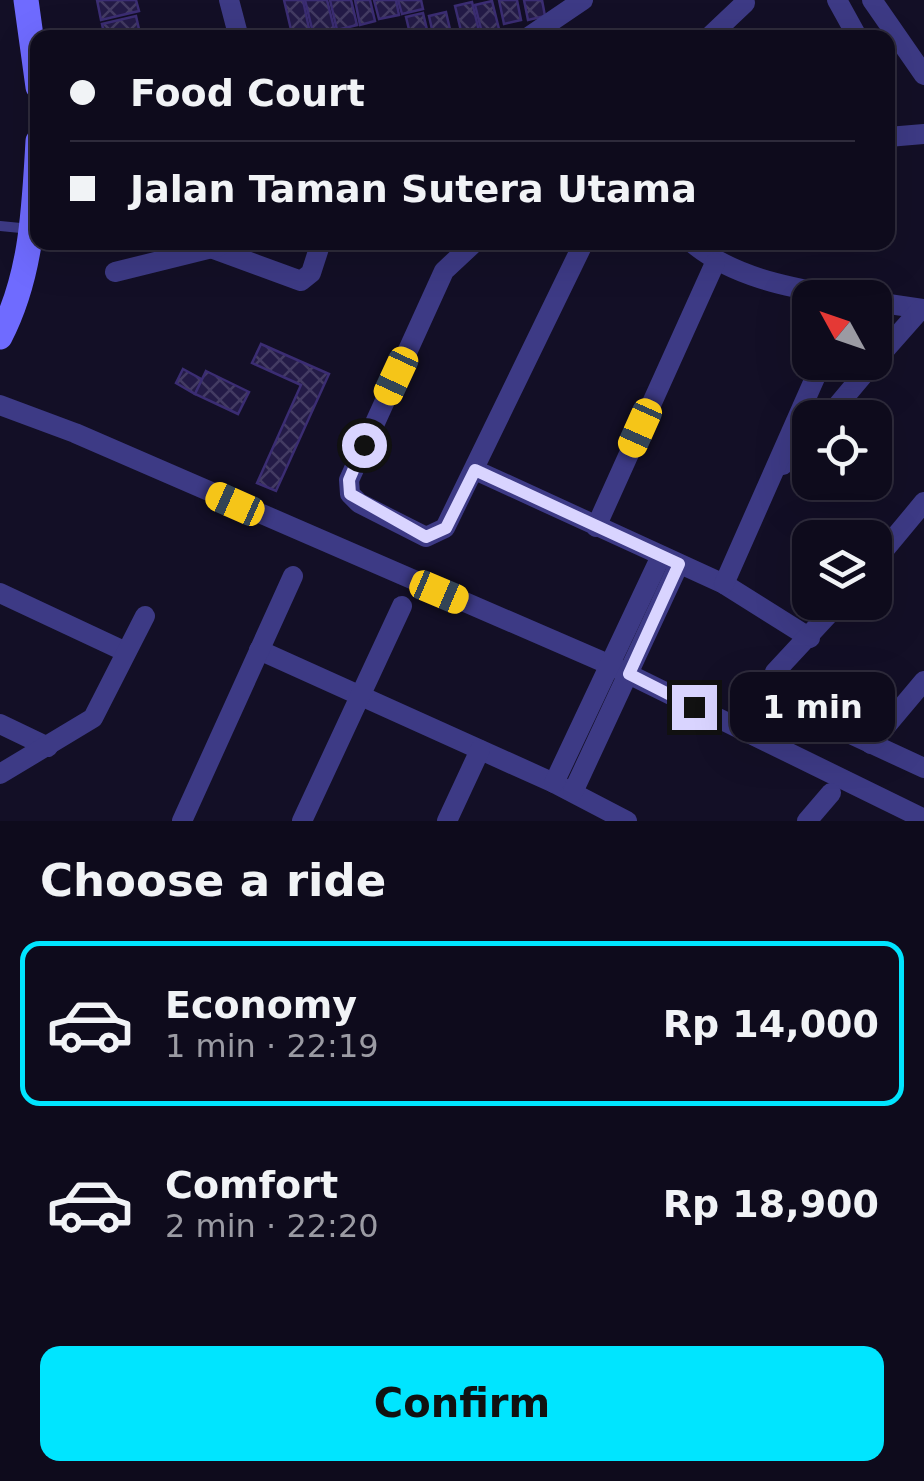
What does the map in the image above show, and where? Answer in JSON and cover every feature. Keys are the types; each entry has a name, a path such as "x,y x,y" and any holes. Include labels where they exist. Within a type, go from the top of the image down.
{"street":[{"path":"26,0 30,30"},
{"path":"229,0 237,30"},
{"path":"540,30 583,0"},
{"path":"836,0 854,28 873,0 893,30"},
{"path":"716,30 745,3"},
{"path":"895,32 924,75"},
{"path":"895,136 924,134"},
{"path":"0,337 19,300 30,241"},
{"path":"115,272 201,250"},
{"path":"232,250 301,281 311,273 319,250"},
{"path":"466,250 444,271 349,480 350,494 426,537 436,536 446,528 580,250"},
{"path":"700,250 715,263 792,286"},
{"path":"596,527 715,263"},
{"path":"892,305 922,309"},
{"path":"892,342 922,309"},
{"path":"724,584 814,380"},
{"path":"841,400 859,380"},
{"path":"0,405 75,433 608,664 924,820"},
{"path":"774,474 792,455"},
{"path":"475,470 724,584 810,638"},
{"path":"892,540 924,502"},
{"path":"554,783 608,664 670,560"},
{"path":"573,792 629,674 670,560"},
{"path":"182,821 293,576"},
{"path":"0,592 126,652"},
{"path":"302,821 402,606"},
{"path":"0,774 93,718 145,616"},
{"path":"825,620 770,678 768,686 774,699 924,768"},
{"path":"259,650 554,783 626,821"},
{"path":"871,744 924,681"},
{"path":"0,724 48,747"},
{"path":"447,821 480,750"},
{"path":"807,821 831,794"}],"lane":[{"path":"0,226 30,230"}],"building":[{"path":"97,0 136,0 139,11 101,20"},
{"path":"284,0 303,0 309,30 291,30"},
{"path":"305,0 327,0 334,30 312,30"},
{"path":"330,0 351,0 357,25 337,30"},
{"path":"355,0 370,0 375,21 360,25"},
{"path":"374,0 396,0 399,15 379,19"},
{"path":"398,0 421,0 423,9 402,14"},
{"path":"499,0 517,0 521,20 504,24"},
{"path":"524,0 542,0 545,16 528,20"},
{"path":"492,1 499,29 481,30 475,5"},
{"path":"472,2 479,30 461,30 455,6"},
{"path":"446,12 450,30 432,30 429,16"},
{"path":"423,13 427,30 409,30 406,17"},
{"path":"136,16 139,30 103,30 102,24"},
{"path":"261,344 329,374 276,491 257,483 301,385 252,363"},
{"path":"183,369 203,380 195,394 176,383"},
{"path":"206,371 249,392 238,414 195,394"}],"route":[{"path":"364,445 349,480 350,494 358,502 426,537 436,536 446,528 475,470 679,564 629,674 694,707"}]}
